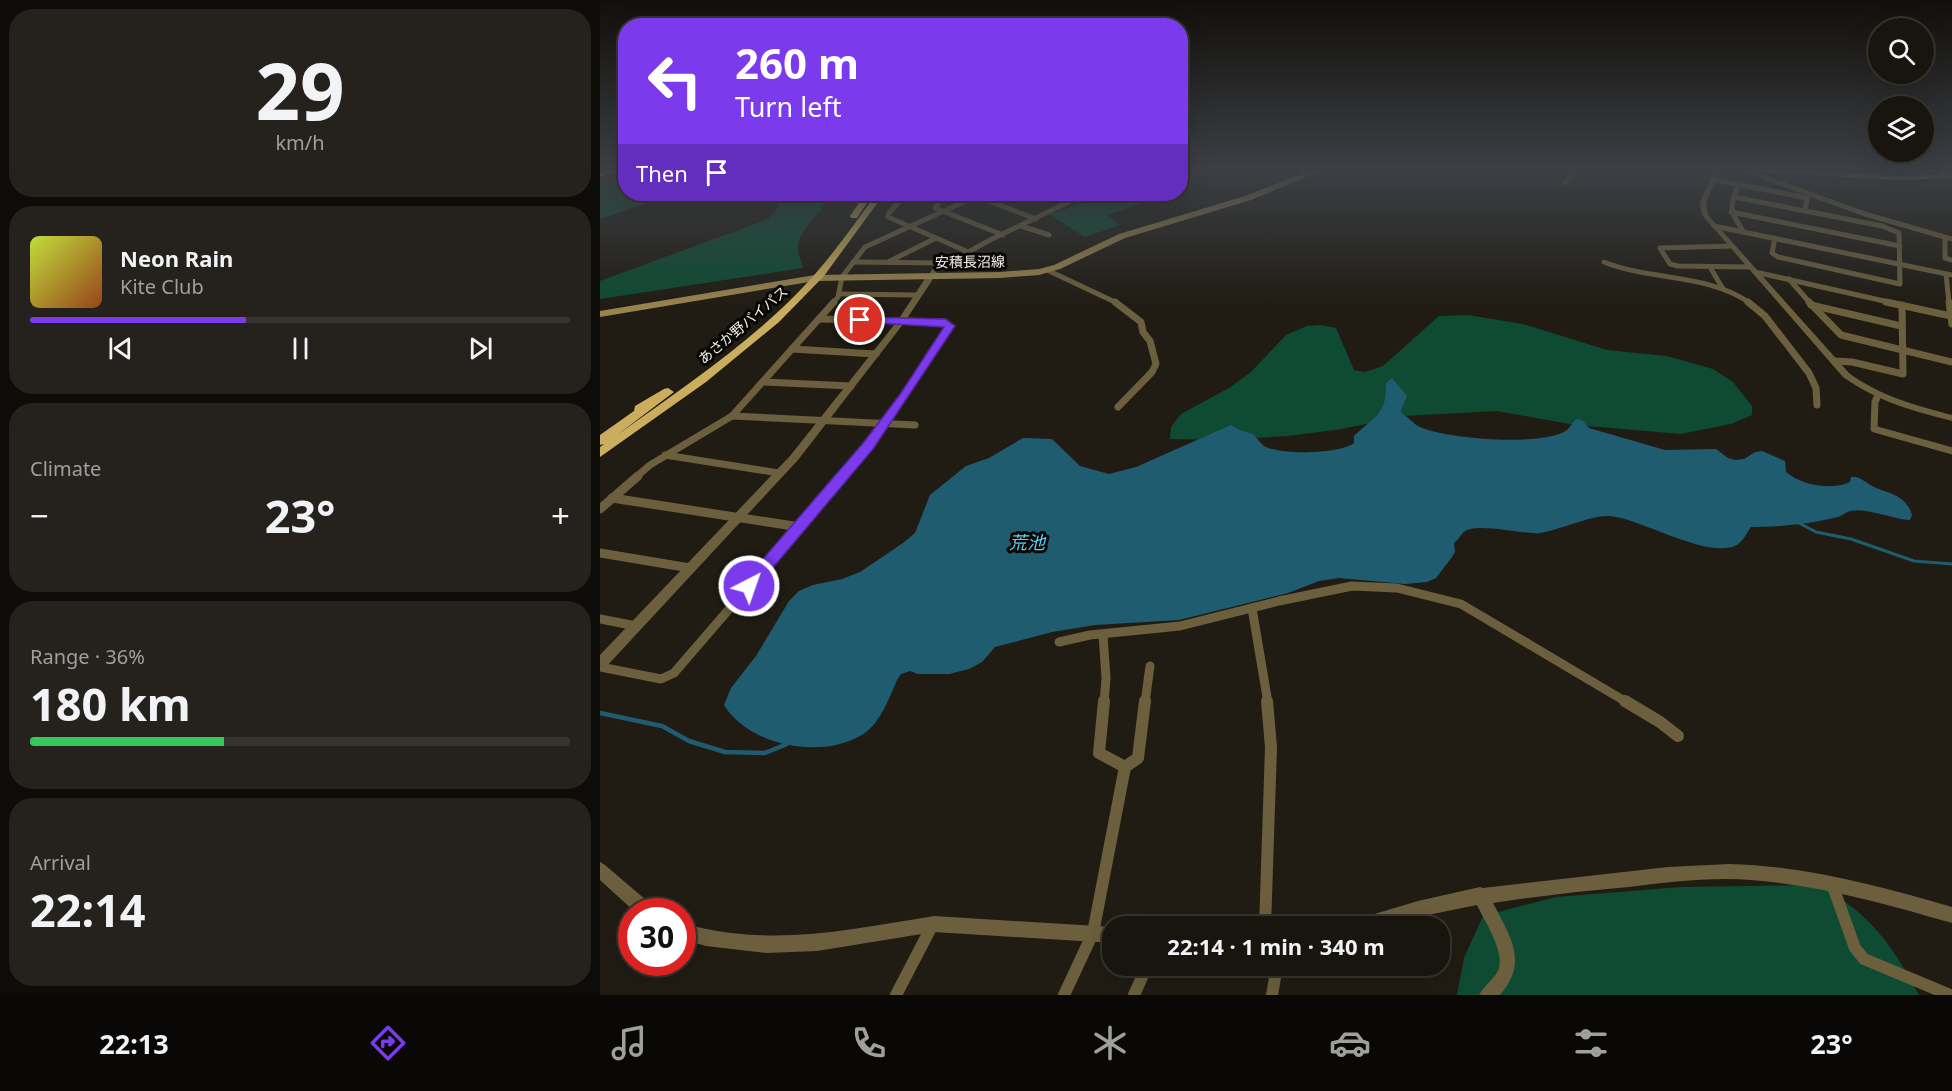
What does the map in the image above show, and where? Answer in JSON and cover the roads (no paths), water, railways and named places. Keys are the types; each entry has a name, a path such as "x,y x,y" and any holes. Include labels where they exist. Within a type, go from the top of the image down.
{"highway":[{"name":"あさか野バイパス","path":"600,453 748,332 802,280 855,214"},
{"name":"あさか野バイパス","path":"600,441 668,398 762,330 815,278 864,214"},
{"path":"600,434 668,398"},
{"path":"600,460 651,420 668,398"}],"main road":[{"name":"安積長沼線","path":"600,314 815,278 1015,274 1047,270 1122,236 1194,214"}],"street":[{"path":"888,214 887,216 909,227 966,251"},
{"path":"600,508 645,468 732,416 840,294 842,277 865,247 936,214"},
{"path":"951,214 1002,235"},
{"path":"1025,214 1036,219"},
{"path":"819,320 901,321 945,322 950,326 884,424 800,527 674,673 660,679 600,666 825,421 901,321 934,271 966,251 1045,214"},
{"path":"1706,214 1731,246 1853,381 1900,404 1952,418"},
{"path":"1733,214 1743,231"},
{"path":"1743,214 1899,246"},
{"path":"1775,238 1772,253 1778,257 1900,284 1899,233 1890,228 1822,214"},
{"path":"1866,214 1948,238 1945,258 1952,260"},
{"path":"1714,226 1949,275 1952,324"},
{"path":"1019,227 1049,235"},
{"path":"1019,227 1035,236"},
{"path":"887,262 936,238"},
{"path":"1731,246 1660,248 1670,264 1678,266 1753,270 1951,316"},
{"path":"853,262 946,263"},
{"path":"1604,262 1625,270 1687,279 1723,289 1756,306 1804,364 1818,393 1816,405"},
{"path":"1710,267 1723,289"},
{"path":"1047,270 1111,299 1141,322 1143,332 1150,341 1156,364 1152,372 1118,407"},
{"path":"1790,279 1835,331 1952,362"},
{"path":"840,294 918,295"},
{"path":"1834,361 1852,362 1903,374 1902,304"},
{"path":"1811,305 1901,326"},
{"path":"792,349 876,354"},
{"path":"764,382 851,386"},
{"path":"1878,395 1875,402 1874,429 1952,451"},
{"path":"732,416 915,425"},
{"path":"665,455 779,473"},
{"path":"612,498 735,519 800,527"},
{"path":"600,553 690,568"},
{"path":"1059,642 1090,635 1180,626 1352,586 1397,588 1461,604 1653,718 1678,736"},
{"path":"1252,608 1269,711 1271,747 1265,916"},
{"path":"600,619 636,626"},
{"path":"1103,635 1106,678 1099,750 1100,753 1125,767"},
{"path":"1064,995 1094,933 1125,767 1138,758 1150,666"},
{"path":"600,870 631,898"},
{"path":"1387,916 1480,895 1700,871 1769,873 1832,884 1952,915"},
{"path":"1832,884 1855,948 1864,959 1950,995"},
{"path":"1480,895 1508,955 1508,966 1504,977 1488,995"},
{"path":"896,995 934,924"},
{"path":"696,935 733,941 791,945 934,924 1102,934"},
{"path":"1134,995 1143,976"},
{"path":"1272,995 1275,976"}],"water":[{"name":"荒池","path":"1392,378 1407,396 1401,410 1402,414 1418,426 1433,431 1472,438 1517,440 1555,435 1567,430 1576,419 1582,420 1589,428 1665,450 1716,449 1735,460 1744,459 1755,452 1762,451 1785,461 1786,472 1808,483 1834,486 1850,482 1851,477 1861,479 1902,499 1912,515 1910,520 1856,510 1838,517 1806,523 1751,527 1737,545 1724,548 1692,543 1638,523 1609,516 1593,518 1539,533 1477,528 1463,533 1454,543 1455,552 1452,557 1436,578 1427,582 1405,584 1339,578 1319,581 1288,593 1179,620 1095,625 1052,632 995,647 982,662 969,669 949,674 918,674 910,671 901,674 884,708 871,727 850,741 831,746 790,745 770,740 751,731 724,705 731,688 756,656 789,601 799,591 860,572 903,543 915,533 930,495 966,466 989,458 1023,438 1052,439 1080,466 1109,474 1136,467 1231,425 1252,434 1264,446 1274,450 1311,452 1337,449 1354,443 1354,436 1378,414 1384,402 1386,383"}],"waterway":[{"path":"1799,523 1816,532 1851,539 1914,561 1952,564"},
{"path":"600,713 662,726 689,741 725,752 765,753 787,744"}]}
